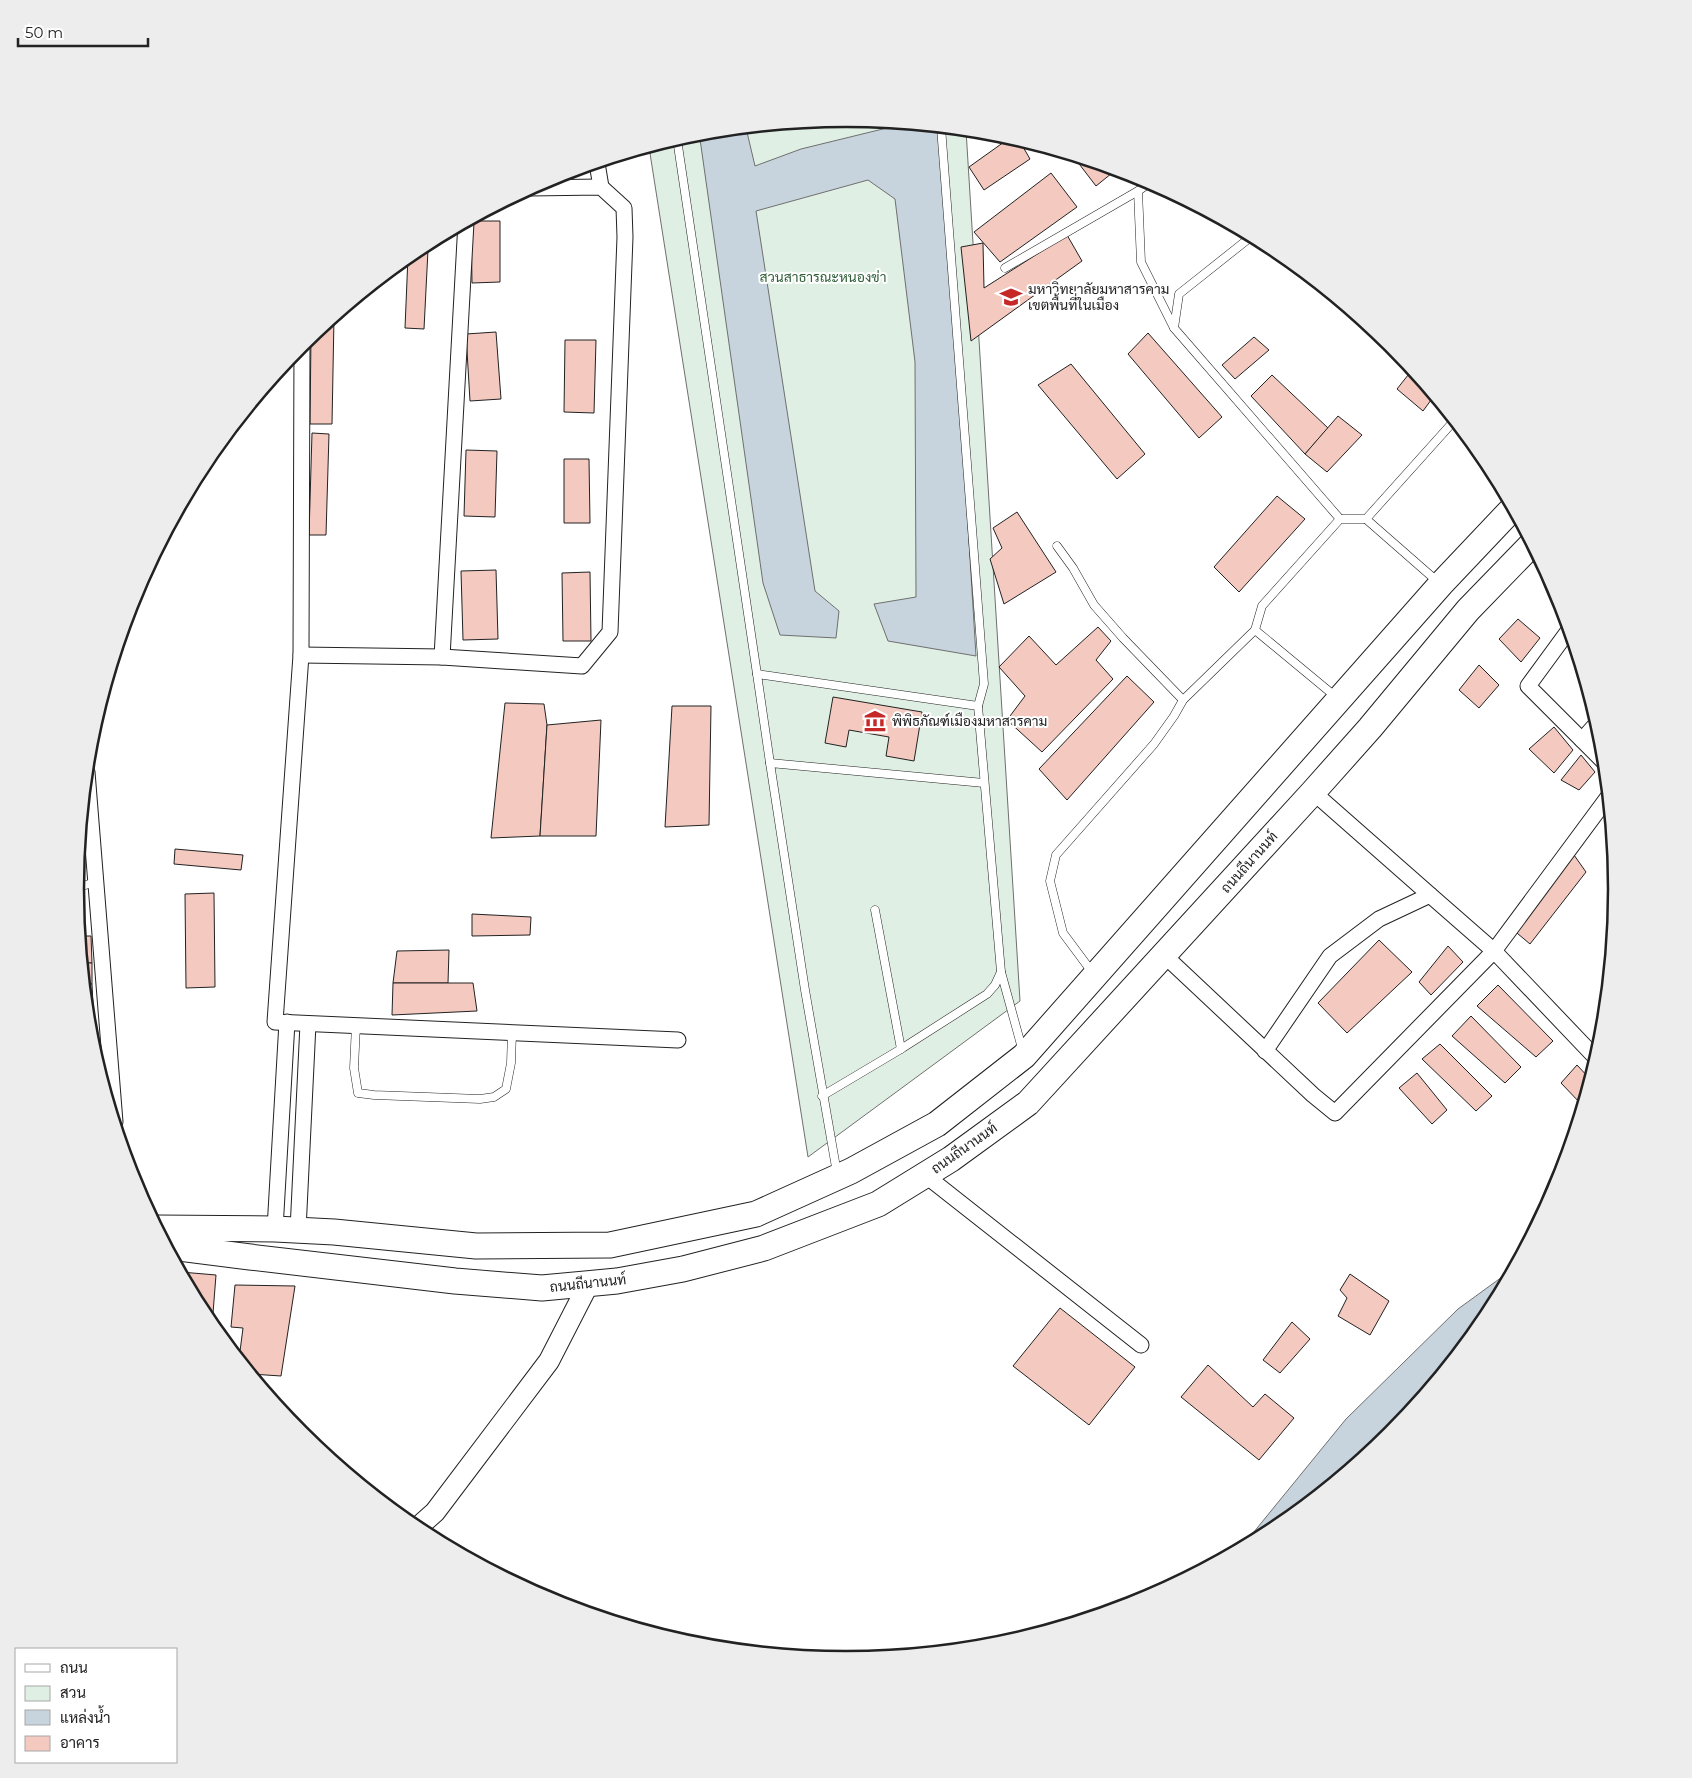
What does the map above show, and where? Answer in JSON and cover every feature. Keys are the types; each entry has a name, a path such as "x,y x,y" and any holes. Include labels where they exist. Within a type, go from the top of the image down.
{"main road":[{"path":"163,1228 334,1232 476,1246 610,1245 756,1214 837,1177 937,1124 1024,1056 1441,584 1509,513"},
{"name":"ถนนถีนานนท์","path":"173,1246 331,1267 455,1281 542,1288 617,1281 684,1270 764,1248 878,1204 951,1159 1028,1103 1313,792 1370,728 1468,610 1528,548"},
{"path":"1441,584 1468,610"},
{"path":"331,1267 334,1232"}],"street":[{"path":"301,655 442,657 582,666 610,632 625,236 624,208 601,187 598,168"},
{"path":"548,188 601,187"},
{"path":"442,657 466,229"},
{"path":"302,355 301,655 275,1022 678,1040"},
{"path":"1565,636 1528,686 1596,754"},
{"path":"1582,740 1591,729"},
{"path":"1313,792 1494,951 1590,1052"},
{"path":"89,798 113,1096"},
{"path":"1164,956 1265,1051 1335,1113 1494,951 1603,803"},
{"path":"1265,1051 1330,956 1379,919 1430,895"},
{"path":"286,1230 287,1022"},
{"path":"286,1230 308,1024"},
{"path":"925,1175 1141,1345"},
{"path":"423,1523 435,1512 549,1361 589,1283"}],"lane":[{"path":"941,133 984,684 978,706 984,783 1001,972 1024,1056"},
{"path":"678,146 770,763 822,1096 837,1177"},
{"path":"1005,268 1143,187"},
{"path":"1138,191 1141,262 1174,328 1340,519"},
{"path":"1174,328 1179,294 1246,241"},
{"path":"1366,519 1451,425"},
{"path":"1095,975 1063,933 1050,881 1056,855 1154,744 1183,700 1255,630 1262,606 1340,519 1366,519 1441,584"},
{"path":"1057,546 1094,605 1183,700"},
{"path":"1255,630 1339,700"},
{"path":"757,674 978,706"},
{"path":"770,763 984,783"},
{"path":"84,885 96,882"},
{"path":"875,910 901,1048"},
{"path":"822,1096 987,994 995,985 1001,972"},
{"path":"356,1025 354,1068 358,1092 374,1096 460,1099 494,1097 506,1089 512,1032"}],"green space":[{"name":"สวนสาธารณะหนองข่า","path":"796,128 896,128 945,133 966,136 1020,1001 808,1157 650,153 697,141"}],"water":[{"path":"888,128 944,134 976,656 888,641 874,604 916,597 915,362 895,199 868,180 756,211 815,591 839,611 836,638 780,635 763,583 700,140 747,133 755,166 801,149"},
{"path":"1501,1277 1451,1353 1419,1392 1385,1428 1349,1462 1310,1494 1253,1533 1346,1419 1458,1309"}],"building":[{"path":"1003,143 1024,148 1030,159 984,190 969,167"},
{"path":"1079,163 1110,174 1096,186"},
{"path":"1051,173 1077,207 1000,262 974,232"},
{"path":"480,221 500,221 500,282 472,283 471,226"},
{"path":"1067,235 1082,261 971,341 961,247 983,243 984,288"},
{"path":"428,252 424,329 405,328 408,266"},
{"path":"334,325 332,424 310,424 311,346"},
{"path":"496,332 501,399 470,401 466,334"},
{"path":"1148,333 1222,417 1199,438 1128,354"},
{"path":"1254,337 1269,350 1235,379 1222,365"},
{"path":"565,340 596,340 594,413 564,412"},
{"path":"1071,364 1145,454 1117,479 1038,385"},
{"path":"1272,375 1328,428 1305,454 1251,396"},
{"path":"1408,375 1431,400 1423,411 1397,389"},
{"path":"1338,416 1362,435 1327,472 1305,454"},
{"path":"312,433 329,434 326,535 309,535"},
{"path":"466,450 497,451 495,517 464,516"},
{"path":"564,459 589,459 590,523 564,523"},
{"path":"1277,496 1305,519 1239,592 1214,567"},
{"path":"1017,512 1056,572 1004,604 990,559 1002,548 993,528"},
{"path":"496,570 498,639 463,640 461,571"},
{"path":"590,572 591,641 563,641 562,573"},
{"path":"1518,619 1540,638 1521,662 1499,639"},
{"path":"1098,627 1111,641 1096,660 1113,679 1042,752 1007,720 1025,696 999,667 1029,636 1056,665"},
{"path":"1479,665 1499,685 1479,708 1459,690"},
{"path":"1127,676 1154,702 1067,800 1039,769"},
{"name":"พิพิธภัณฑ์เมืองมหาสารคาม","path":"833,697 922,712 914,761 886,756 889,737 849,730 846,747 825,743"},
{"path":"505,703 544,704 547,725 540,836 491,838"},
{"path":"672,706 711,706 709,825 665,827"},
{"path":"601,720 596,836 540,836 547,725"},
{"path":"1554,727 1573,750 1554,773 1529,749"},
{"path":"1581,755 1595,772 1579,790 1561,780"},
{"path":"175,849 243,855 241,870 174,864"},
{"path":"1574,855 1586,872 1530,944 1511,928"},
{"path":"214,893 215,987 186,988 185,894"},
{"path":"472,914 531,917 530,935 472,936"},
{"path":"85,936 91,936 92,963 87,963"},
{"path":"1379,940 1412,972 1347,1033 1318,1003"},
{"path":"1448,946 1463,962 1431,995 1419,982"},
{"path":"449,950 448,983 393,983 397,951"},
{"path":"87,963 92,963 92,984 90,984"},
{"path":"393,983 473,983 477,1011 392,1015"},
{"path":"90,984 92,984 93,1005 93,1005"},
{"path":"1498,985 1553,1041 1536,1057 1477,1006"},
{"path":"1471,1016 1521,1067 1505,1083 1452,1036"},
{"path":"1440,1044 1492,1096 1476,1111 1422,1059"},
{"path":"1577,1065 1585,1074 1578,1101 1561,1083"},
{"path":"1417,1073 1447,1110 1432,1124 1399,1088"},
{"path":"188,1273 216,1275 213,1313"},
{"path":"1350,1274 1389,1301 1370,1335 1338,1316 1347,1298 1340,1290"},
{"path":"235,1285 295,1286 281,1376 259,1375 240,1352 243,1328 231,1327"},
{"path":"1060,1308 1135,1367 1089,1425 1013,1366"},
{"path":"1292,1322 1310,1339 1280,1373 1263,1360"},
{"path":"1208,1365 1253,1407 1265,1394 1294,1418 1259,1460 1181,1397"}],"place":[{"name":"มหาวิทยาลัยมหาสารคาม เขตพื้นที่ในเมือง","path":"1011,297"},
{"name":"พิพิธภัณฑ์เมืองมหาสารคาม","path":"875,721"}]}
